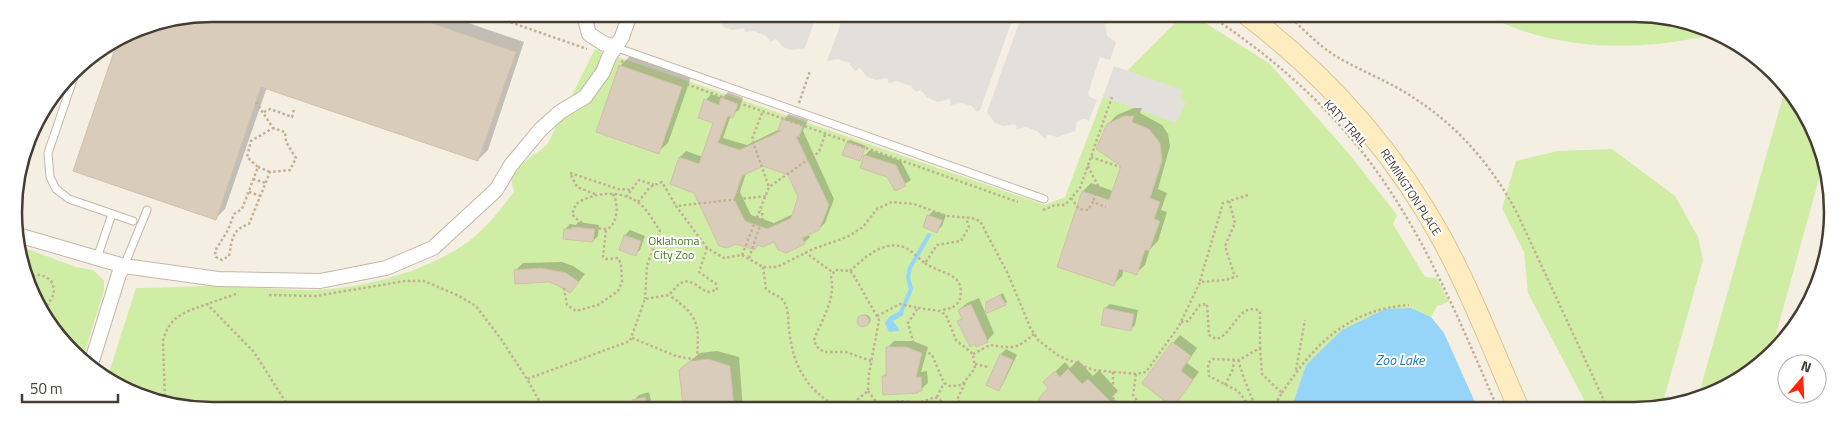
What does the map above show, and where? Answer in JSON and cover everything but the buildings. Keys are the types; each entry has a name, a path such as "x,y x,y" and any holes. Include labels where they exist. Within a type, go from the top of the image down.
{"main road":[{"name":"REMINGTON PLACE","path":"1255,22 1310,67 1350,108 1410,186 1438,232 1460,274 1516,402"}],"street":[{"path":"586,22 589,34 603,43 615,47"},
{"path":"24,237 124,266 218,279 320,281 386,268 432,248 496,190 511,165 540,130 560,112 585,97 603,72 628,22"},
{"path":"93,359 119,274 124,266"}],"lane":[{"path":"615,47 1044,199"},
{"path":"71,86 48,154 50,177 56,189 69,199 133,221"},
{"path":"124,266 147,210"},
{"path":"97,258 112,214"}],"path":[{"name":"KATY TRAIL","path":"1218,22 1282,69 1338,124 1376,169 1429,256 1495,402"},
{"path":"1296,22 1332,54 1393,85 1427,106 1476,151 1504,189 1517,213 1605,402"},
{"path":"792,123 810,71"},
{"path":"710,93 762,113 752,139 769,187"},
{"path":"256,102 273,128 285,132 286,142 296,158 290,170 270,172 258,167 247,157 252,141 273,128"},
{"path":"264,112 270,109 292,118 294,109"},
{"path":"742,255 756,215 761,210 769,187 819,152 825,135"},
{"path":"1091,157 1120,167"},
{"path":"1072,198 1079,209 1085,211 1093,202 1098,186 1088,166"},
{"path":"258,167 242,209 234,214 228,230 215,251 216,257 222,260 229,256 232,234 240,227 249,224 270,172"},
{"path":"596,195 577,188 570,173 618,189 632,190"},
{"path":"254,179 266,183"},
{"path":"626,197 639,180 654,185"},
{"path":"638,202 654,185 662,182 676,206 707,248 724,258 742,255 763,267 777,267 805,252 848,237 863,227 877,209 892,202 914,204 947,216 977,219 983,225 1008,274 1034,334 1043,346 1069,361 1093,370 1136,374 1149,369 1181,322 1200,282 1222,202 1248,195"},
{"path":"249,192 261,196"},
{"path":"527,379 614,348 632,338 645,299 648,265 660,231 638,202 614,194 596,195 576,204 572,214 580,222 596,228 611,228 618,208 614,194"},
{"path":"676,206 766,196"},
{"path":"1200,282 1237,276 1225,246 1235,223 1229,201"},
{"path":"1093,202 1106,207"},
{"path":"749,258 763,217 761,210"},
{"path":"925,263 937,245 961,241 968,227 966,218"},
{"path":"564,288 567,305 576,311 586,310 616,294 621,286 621,261 615,258 606,259 603,256 606,229"},
{"path":"850,271 877,250 899,246 925,263 954,277 960,286 961,297 956,306 940,311 900,304 877,316"},
{"path":"645,299 669,295 679,284 685,281 693,283 707,292 717,290 716,284 699,272 707,248"},
{"path":"805,252 832,272"},
{"path":"763,267 766,289 782,299 786,307 791,339 803,376 816,393 831,402"},
{"path":"832,272 835,270 850,271 855,276 877,316 879,329 871,361 868,391 874,400 878,402"},
{"path":"832,272 832,296 814,340 816,346 824,352 846,352 871,361"},
{"path":"34,275 43,275 52,282 54,294 48,304"},
{"path":"267,294 316,296 405,281 424,281 457,295 476,306 501,339 540,402"},
{"path":"165,395 164,341 166,332 175,318 228,295 243,294"},
{"path":"632,338 676,356 697,360 698,337 695,320 689,309 669,295"},
{"path":"207,304 254,352 286,402"},
{"path":"1181,322 1188,321 1200,305 1207,304 1209,335 1213,338 1218,338 1226,335 1243,312 1258,310 1261,315 1260,348 1262,374 1282,393"},
{"path":"1276,402 1296,371 1334,330 1364,314 1387,307 1410,305"},
{"path":"918,308 908,323 910,336 919,348 932,355 944,383 937,397"},
{"path":"940,311 949,319 959,344 973,354 975,368 965,382 957,400 960,402"},
{"path":"1296,371 1305,320"},
{"path":"973,354 990,345 1005,349 1014,347 1034,334"},
{"path":"1247,402 1241,394 1209,376 1208,363 1213,359 1239,360 1260,348"},
{"path":"1225,384 1233,369 1234,360"},
{"path":"1239,360 1238,368 1245,377 1254,402"},
{"path":"975,364 988,367"},
{"path":"1114,372 1113,398 1116,402"},
{"path":"1136,374 1133,395 1138,402"},
{"path":"944,383 956,386 965,382"},
{"path":"857,402 868,391"},
{"path":"921,402 931,397 937,397 942,402"},
{"path":"893,402 909,402"}],"green space":[{"name":"Oklahoma City Zoo","path":"1176,22 1204,22 1270,64 1350,155 1397,215 1393,224 1425,277 1437,278 1449,302 1437,306 1431,317 1411,308 1306,365 1293,402 212,402 187,400 163,395 139,387 109,371 136,288 220,286 302,290 333,289 372,282 410,271 446,256 470,241 484,228 514,192 511,179 516,168 547,145 595,49 1045,205 1065,197 1104,94"},
{"path":"1501,22 1635,22 1672,26 1705,36 1657,44 1598,45 1540,36"},
{"path":"1783,95 1805,128 1821,173 1774,340 1740,370 1700,390"},
{"path":"1612,149 1675,196 1698,237 1703,260 1664,399 1635,402 1585,402 1528,293 1524,252 1502,208 1516,161 1558,151"},
{"path":"26,249 76,267 93,270 104,281 104,290 85,352 70,337 48,307 37,285"}],"shaded area":[{"path":"720,22 814,22 805,48 792,50 783,47 776,39 771,42 766,36 754,31 745,32 744,28 732,30 724,27"},
{"path":"841,22 1011,22 980,110 977,112 972,106 961,103 951,105 950,99 938,102 928,98 920,90 916,92 911,86 897,81 889,83 887,78 876,80 867,77 860,68 855,71 849,63 838,59 827,61"},
{"path":"1019,22 1105,22 1107,36 1116,42 1110,60 1100,57 1088,93 1090,97 1097,100 1089,121 1084,119 1077,121 1075,131 1057,137 1047,134 1045,139 1037,131 1026,127 1017,129 1015,124 1003,126 995,123 987,112"},
{"path":"1114,66 1183,90 1180,99 1186,103 1176,123 1103,97"}],"water":[{"path":"900,308 904,308 903,315 893,321 899,329 898,331 889,332 885,323 889,317 900,311"},
{"name":"Zoo Lake","path":"1411,308 1431,317 1444,333 1475,402 1293,402 1306,365 1342,330 1385,309"}],"waterway":[{"path":"903,308 911,289 908,277 910,268 929,235"}]}
